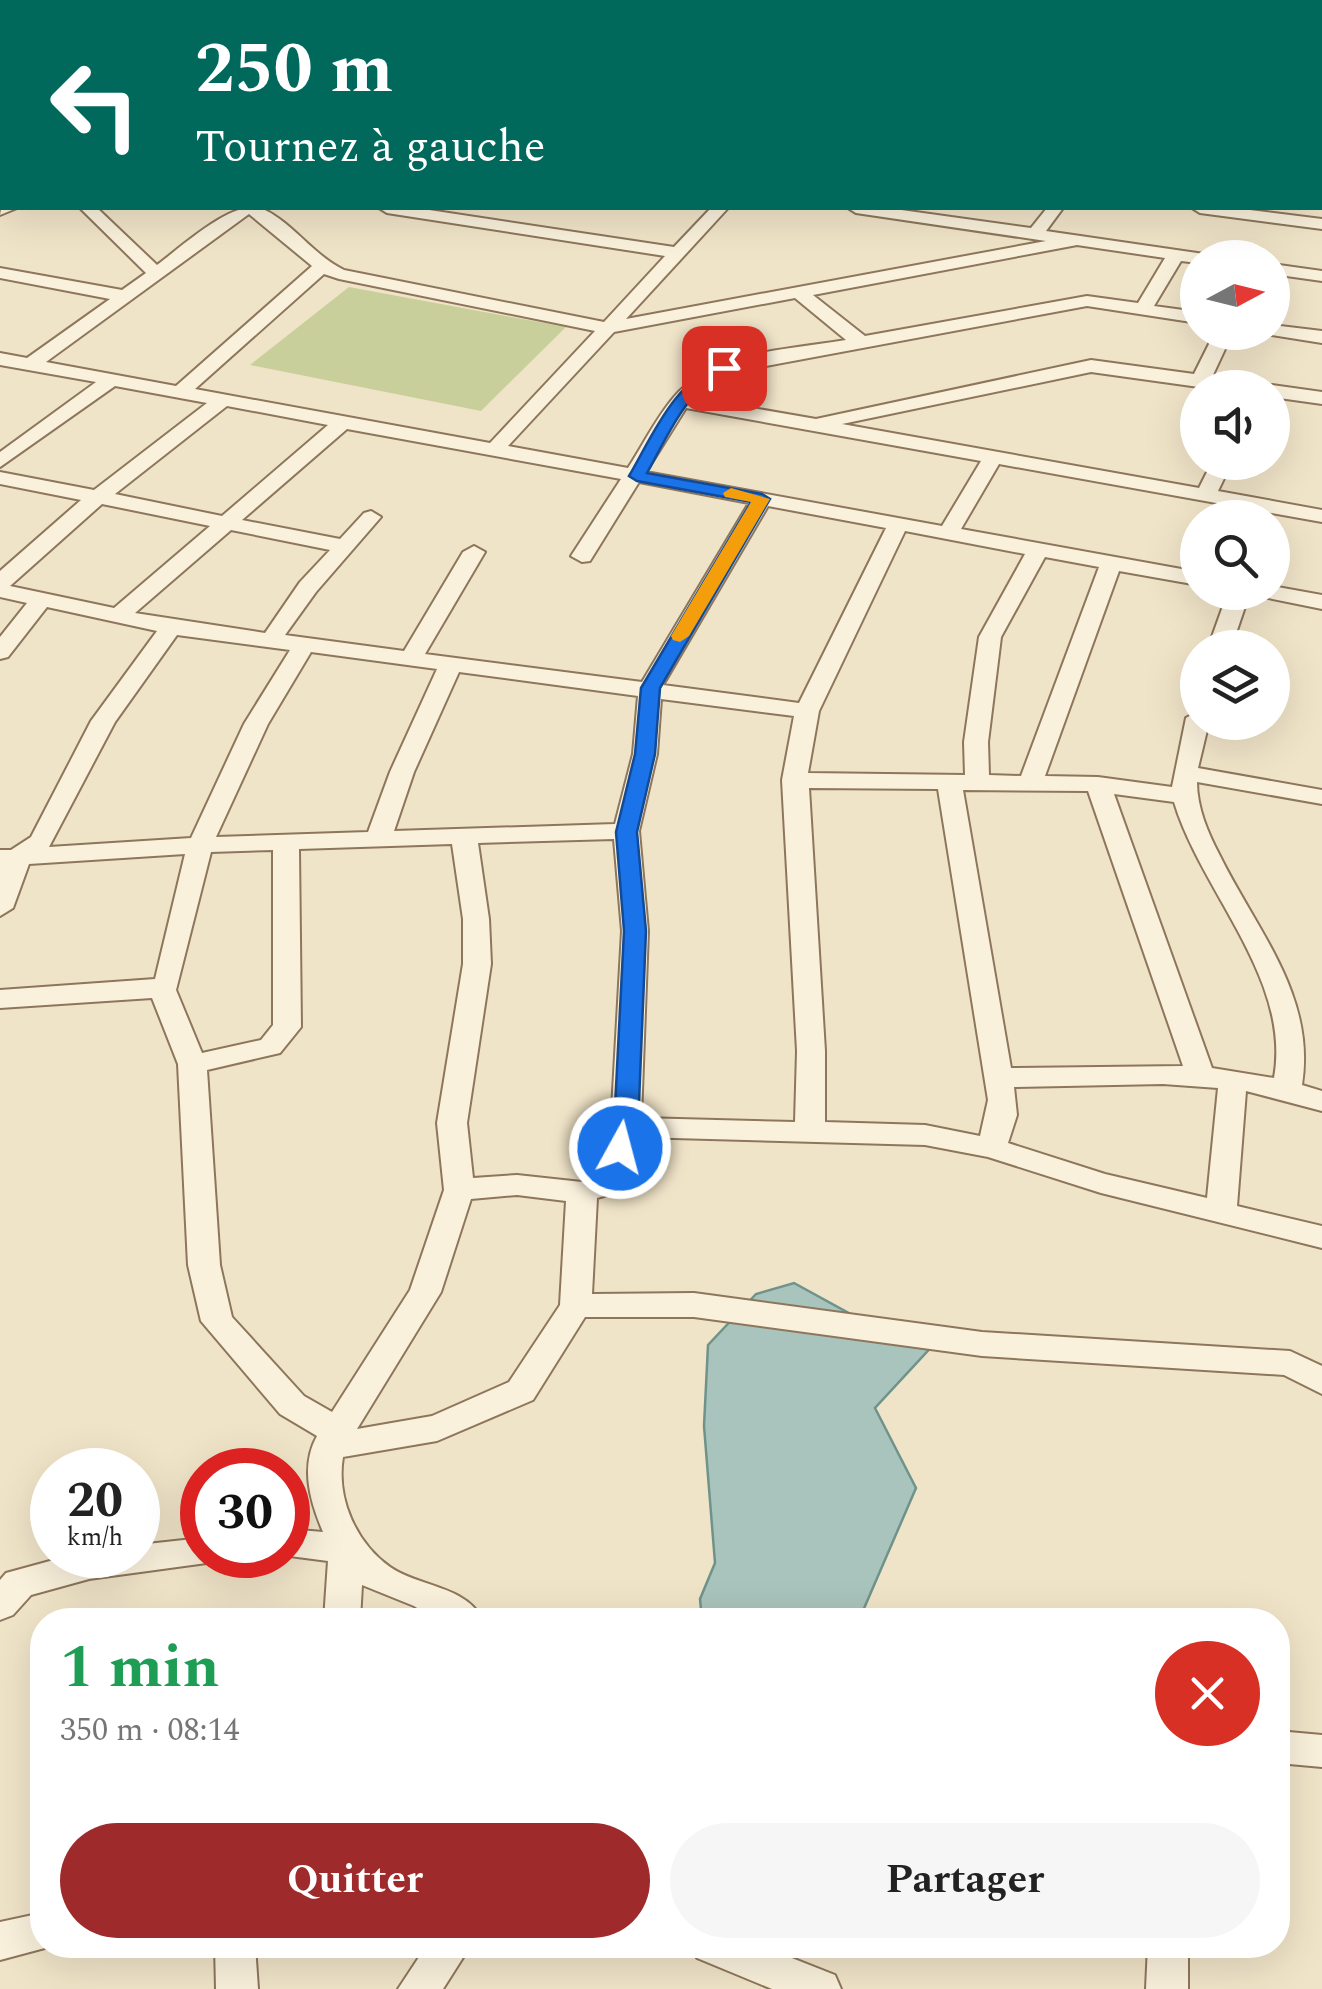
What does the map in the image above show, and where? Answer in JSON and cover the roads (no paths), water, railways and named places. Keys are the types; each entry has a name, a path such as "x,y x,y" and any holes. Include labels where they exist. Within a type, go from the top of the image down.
{"street":[{"path":"90,210 156,273"},
{"path":"30,365 247,210"},
{"path":"252,210 322,266 339,274 608,328 795,290 1079,240"},
{"path":"399,210 678,253"},
{"path":"494,450 718,210"},
{"path":"870,210 1180,255"},
{"path":"1035,234 1053,210"},
{"path":"1215,210 1322,224"},
{"path":"1143,310 1176,254"},
{"path":"180,392 322,266"},
{"path":"1290,272 1322,276"},
{"path":"0,273 124,296"},
{"path":"795,290 859,341"},
{"path":"582,556 637,476 681,401 705,378 724,368 1087,301 1180,315"},
{"path":"1290,333 1322,338"},
{"path":"0,359 1180,576"},
{"path":"812,424 1091,366 1180,377"},
{"path":"0,461 110,380"},
{"path":"1290,394 1322,398"},
{"path":"223,400 43,541 0,586 40,600 170,627 650,688 807,712"},
{"path":"681,401 1322,516"},
{"path":"117,618 343,422"},
{"path":"948,533 993,457"},
{"path":"0,478 344,546"},
{"path":"1206,495 1213,480"},
{"path":"459,1190 516,1186 582,1192 607,1184 626,1127 635,931 626,832 645,754 650,688 762,499"},
{"path":"270,641 308,587 371,516"},
{"path":"810,1130 811,1051 794,780 807,712 898,524"},
{"path":"991,1148 1002,1115 963,781 976,742 990,637 1038,550"},
{"path":"411,659 474,552"},
{"path":"1031,782 1111,563"},
{"path":"1290,596 1322,602"},
{"path":"0,652 40,600"},
{"path":"10,857 41,841 103,722 170,627"},
{"path":"0,1000 161,988 170,977 200,845 256,724 304,646"},
{"path":"378,840 402,772 451,664"},
{"path":"1194,740 1186,784 1195,832 1268,968 1290,1033 1293,1072 1287,1088"},
{"path":"794,780 1186,784 1322,796"},
{"path":"1098,784 1201,1077"},
{"path":"10,857 200,845 626,832"},
{"path":"446,1608 427,1596 379,1579 346,1548 329,1506 324,1470 332,1438 425,1292 459,1190 452,1123 477,964 476,919 464,837"},
{"path":"192,1064 270,1047 287,1028 286,843"},
{"path":"0,908 10,857"},
{"path":"161,988 192,1064 204,1265 218,1321 292,1406 332,1438 438,1428 521,1391 576,1306 582,1192"},
{"path":"999,1078 1233,1078 1287,1088 1322,1102"},
{"path":"1222,1212 1233,1078"},
{"path":"626,1127 925,1135 991,1148 1100,1183 1322,1237"},
{"path":"576,1306 694,1305 982,1344 1290,1362 1322,1382"},
{"path":"310,1545 346,1548"},
{"path":"343,1608 346,1548"},
{"path":"0,1605 19,1583 89,1566 180,1555"},
{"path":"1290,1748 1322,1752"},
{"path":"0,1941 30,1935"},
{"path":"236,1958 237,1989"},
{"path":"419,1989 442,1958"},
{"path":"744,1958 820,1989"},
{"path":"1168,1958 1168,1989"}],"water":[{"path":"794,1283 858,1318 935,1343 875,1408 916,1488 864,1608 701,1608 700,1599 715,1563 704,1426 708,1345 756,1294"}]}
